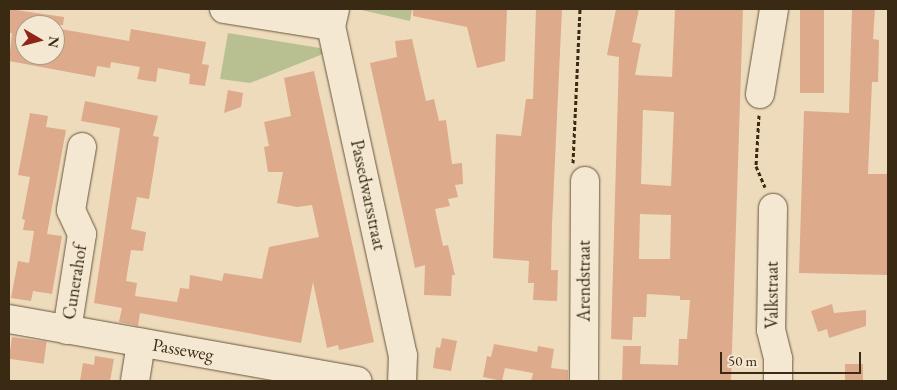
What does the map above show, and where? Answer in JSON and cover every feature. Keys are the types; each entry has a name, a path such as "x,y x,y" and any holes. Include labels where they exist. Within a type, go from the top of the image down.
{"street":[{"path":"224,9 333,18"},
{"path":"760,94 774,9"},
{"name":"Passedwarsstraat","path":"333,18 403,355 402,381"},
{"name":"Cunerahof","path":"67,330 82,234 71,210 82,147"},
{"name":"Arendstraat","path":"584,381 585,181"},
{"name":"Valkstraat","path":"773,208 771,330 778,359 778,381"},
{"name":"Passeweg","path":"9,319 358,381"},
{"path":"135,381 141,342"}],"path":[{"path":"580,9 573,167 585,181"},
{"path":"760,94 756,166 773,208"}],"green space":[{"path":"357,9 412,9 410,21"},
{"path":"228,33 320,48 323,54 250,83 220,79"}],"building":[{"path":"9,9 50,15 15,15 15,62 9,61 12,33 9,33"},
{"path":"413,9 507,9 505,61 477,68 467,27 413,16"},
{"path":"536,9 562,9 551,270 558,270 557,301 533,300 534,283 528,283 529,261 493,258 496,134 521,136 526,99 533,99"},
{"path":"616,9 639,9 632,42 641,44 635,75 672,77 675,9 743,9 731,381 622,381 623,346 641,346 640,364 678,365 679,339 687,339 690,300 680,300 680,296 647,294 646,317 633,317 632,340 611,339 619,57 607,55","holes":["643,110 674,112 671,186 641,184","640,214 671,215 670,259 639,259"]},
{"path":"800,9 824,9 824,93 800,93"},
{"path":"852,9 875,9 873,39 879,40 878,82 872,82 868,174 888,174 888,275 799,273 804,111 849,113"},
{"path":"131,29 206,42 202,64 209,65 205,86 189,84 190,74 158,68 156,82 137,79 140,67 111,62 110,68 97,66 95,77 30,65 65,65 65,30 129,41"},
{"path":"412,39 426,101 434,99 439,121 446,120 452,164 462,163 463,184 455,185 458,197 448,199 450,206 435,209 443,246 448,245 455,275 452,275 451,296 424,295 425,265 415,268 370,63 397,57 395,41"},
{"path":"314,71 374,342 339,350 338,345 327,348 313,282 301,343 140,313 138,326 119,322 122,308 94,303 120,128 81,121 85,101 158,116 153,136 159,137 149,199 137,197 131,229 146,232 143,251 131,250 126,281 137,283 135,296 177,302 180,288 189,289 190,275 222,281 224,273 262,279 269,247 319,237 312,205 297,207 277,203 283,172 268,172 264,147 269,146 264,122 291,116 284,78"},
{"path":"228,90 243,93 241,107 224,113"},
{"path":"30,113 48,116 46,127 66,130 47,234 62,236 52,294 33,291 31,301 11,298 18,261 29,263 34,231 23,230 25,220 22,219 30,177 18,175"},
{"path":"832,304 834,313 866,310 866,326 829,338 827,329 818,332 811,311"},
{"path":"12,337 47,342 44,364 9,359"},
{"path":"442,338 457,341 451,371 433,368 436,347 440,348"},
{"path":"494,344 537,352 538,346 554,349 551,368 568,370 568,381 531,381 533,373 505,368 502,381 483,377 487,356 491,357"},
{"path":"95,356 114,359 110,381 80,381 83,363 94,365"},
{"path":"845,364 863,364 863,381 845,381"}]}
